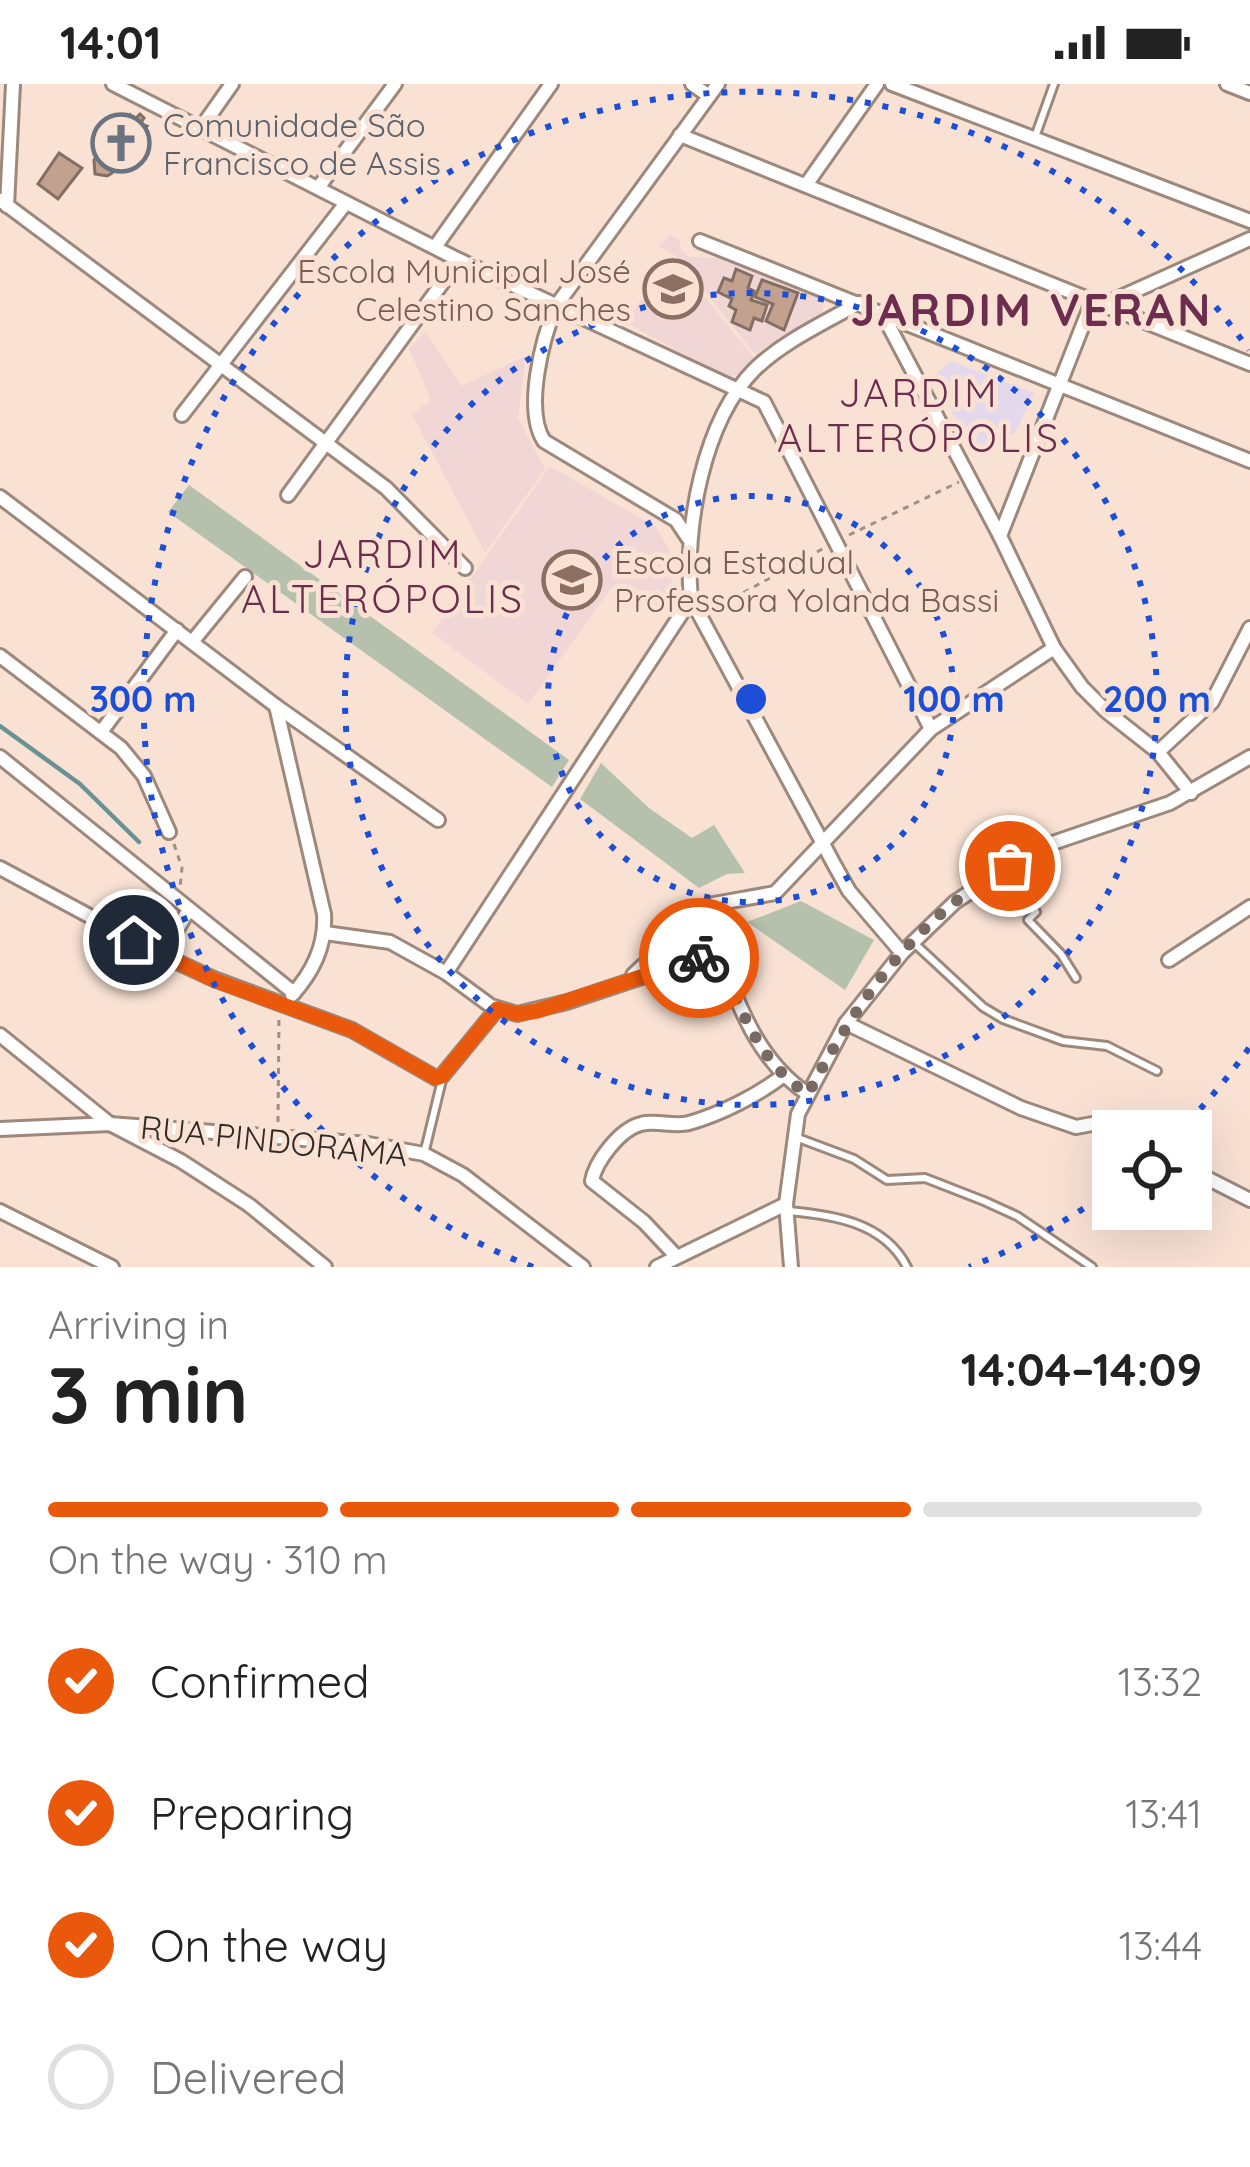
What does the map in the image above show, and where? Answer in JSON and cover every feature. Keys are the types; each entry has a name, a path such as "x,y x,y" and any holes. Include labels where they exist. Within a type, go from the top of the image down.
{"street":[{"path":"13,84 4,203 325,440 414,512 465,568"},
{"path":"112,84 458,260 764,402 931,729"},
{"path":"201,128 232,84"},
{"path":"318,188 395,84"},
{"path":"435,247 551,84"},
{"path":"688,538 676,520 554,449 539,433 536,419 541,353 556,307 714,90 692,84"},
{"path":"806,184 877,84"},
{"path":"892,84 1250,221"},
{"path":"1227,84 1250,93"},
{"path":"680,135 1250,364"},
{"path":"182,415 346,203"},
{"path":"1000,536 1097,304 1250,239"},
{"path":"700,241 1250,461"},
{"path":"288,495 458,260"},
{"path":"859,303 771,356 749,375 716,427 688,538 691,599 849,891 902,953"},
{"path":"882,313 1054,648 1106,711 1158,752 1191,793"},
{"path":"0,497 276,706 438,820"},
{"path":"192,642 245,577"},
{"path":"446,973 691,599"},
{"path":"1158,752 1213,702 1250,628"},
{"path":"101,733 177,630"},
{"path":"624,981 698,913 714,904 775,893 931,729 1054,648"},
{"path":"0,656 121,748 143,776 169,832"},
{"path":"276,706 325,933 309,976 282,1004"},
{"path":"0,757 294,993"},
{"path":"790,1267 787,1207 798,1114 846,1023 902,953 955,902 1038,848 1191,793 1250,757"},
{"path":"0,868 162,955 214,980 352,1030 436,1078 497,1009"},
{"path":"1169,960 1250,907"},
{"path":"162,955 188,910"},
{"path":"325,933 390,942 497,1009 517,1014 703,957 720,958 747,1024 784,1076 808,1094"},
{"path":"846,1023 1021,1108 1076,1127 1092,1124"},
{"path":"0,1035 110,1124 182,1161 232,1194 325,1267"},
{"path":"676,1256 644,1222 592,1181 594,1169 636,1125 687,1124 764,1090 784,1076"},
{"name":"RUA PINDORAMA","path":"0,1129 110,1124 368,1144 424,1154 463,1174 584,1267"},
{"path":"1212,1180 1250,1197"},
{"path":"657,1267 787,1207"},
{"path":"0,1211 112,1267"}],"lane":[{"path":"1034,139 1054,84"},
{"path":"1010,866 1036,912 1028,920 1061,954 1076,978"},
{"path":"914,943 983,1007 1003,1019 1063,1041 1108,1046 1157,1071"},
{"path":"424,1154 442,1076"},
{"path":"794,1137 854,1160 887,1180 925,1178 984,1201 1017,1216 1092,1267"},
{"path":"787,1207 856,1222 896,1249 907,1267"}],"path":[{"path":"169,832 182,868 175,900"},
{"path":"278,1136 282,1004"}],"shaded area":[{"path":"670,235 680,240 681,251 689,257 719,258 818,296 822,313 755,354 676,256 658,246"},
{"name":"Escola Municipal José Celestino Sanches","path":"672,256 754,358 731,380 625,322"},
{"path":"425,332 462,386 526,356 518,418 545,469 485,553 412,414 431,400 409,348"},
{"path":"951,361 1034,393 1015,433 972,449 933,377"},
{"name":"Escola Estadual Professora Yolanda Bassi","path":"550,466 656,527 672,554 674,574 670,590 652,614 612,587 528,704 432,633"}],"green space":[{"path":"189,485 569,760 552,787 168,512"},
{"path":"601,763 649,808 692,838 714,825 745,873 727,874 699,888 580,799"},
{"path":"801,901 874,940 845,990 747,922"}],"building":[{"name":"Comunidade São Francisco de Assis","path":"140,114 144,118 140,124 147,126 112,173 95,174 94,160 130,115 133,121"},
{"path":"59,153 82,168 58,199 38,184"},
{"path":"736,269 752,276 751,300 767,305 762,321 754,318 750,330 732,322 736,310 729,306 732,299 718,292 724,278 732,281"},
{"path":"762,280 798,293 784,330 766,321 773,304 755,297"}],"waterway":[{"path":"0,726 80,784 139,842"}],"way so far":[{"path":"699,958 720,958 759,1045 791,1083 808,1094 846,1023 902,953 955,902 1010,866"}],"place":[{"name":"Comunidade São Francisco de Assis","path":"121,143"},
{"name":"Escola Municipal José Celestino Sanches","path":"673,289"},
{"name":"Escola Estadual Professora Yolanda Bassi","path":"572,580"}],"district":[{"name":"JARDIM VERAN","path":"1032,309"},
{"name":"JARDIM ALTERÓPOLIS","path":"919,414"},
{"name":"JARDIM ALTERÓPOLIS","path":"383,576"}],"route":[{"path":"134,940 214,980 326,1018 436,1078 497,1009 517,1014 537,1011 699,958"}]}
